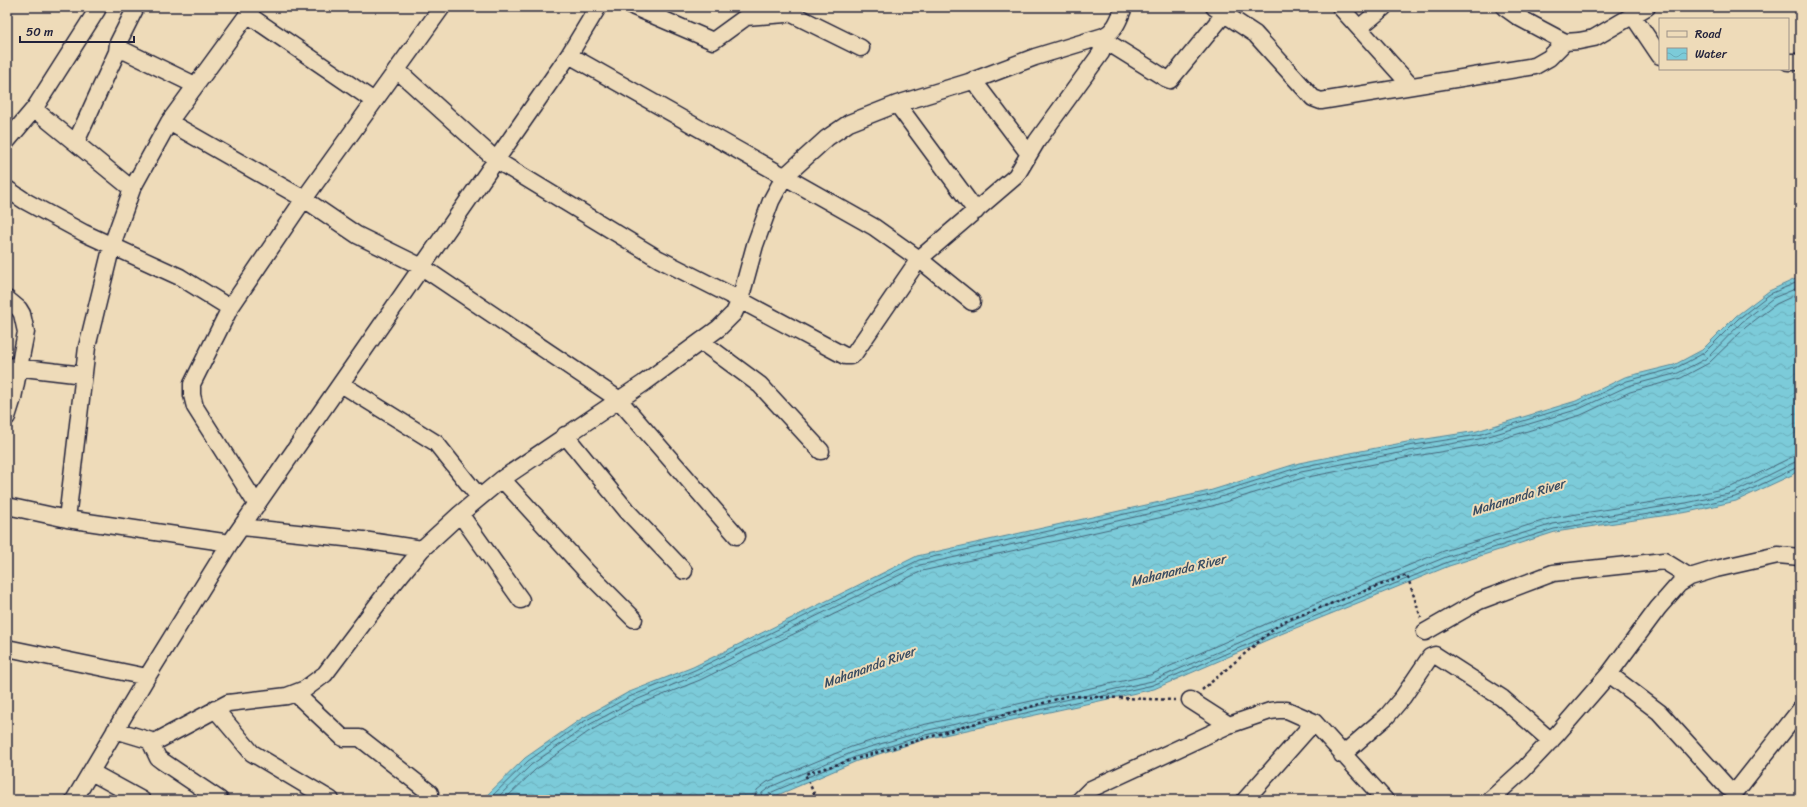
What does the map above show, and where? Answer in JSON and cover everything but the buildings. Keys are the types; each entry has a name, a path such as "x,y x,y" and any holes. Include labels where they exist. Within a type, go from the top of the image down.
{"street":[{"path":"118,52 118,43 136,7"},
{"path":"256,505 195,407 192,395 192,384 230,308 304,199 442,7"},
{"path":"74,800 147,677 230,543 569,55 598,7"},
{"path":"634,7 713,41 746,17 791,10 861,48"},
{"path":"115,730 150,741 156,741 235,701 287,696 305,689 325,674 386,593 422,549 479,497 565,435 702,342 729,318 740,300 771,201 784,177 827,138 849,124 897,104 973,80 1035,57 1104,38 1114,28 1124,7"},
{"path":"1340,7 1411,86"},
{"path":"1359,28 1384,7"},
{"path":"1504,7 1518,17 1565,42 1579,42 1594,38 1647,7"},
{"path":"1104,38 1170,80 1223,9 1255,34 1313,98 1321,101 1535,66 1549,58 1565,42"},
{"path":"7,141 34,109 97,10"},
{"path":"67,519 87,347 112,245 132,189 170,122 195,85 250,11 374,101"},
{"path":"1633,16 1659,55"},
{"path":"397,70 496,160 659,259 845,356 850,356 854,354 919,260 1016,176 1029,154 1101,52 1104,38"},
{"path":"76,142 115,54 118,52 125,51 195,85"},
{"path":"569,55 874,227 972,302"},
{"path":"1789,62 1800,62"},
{"path":"973,80 1029,154"},
{"path":"897,104 976,211"},
{"path":"34,109 132,189"},
{"path":"170,122 304,199 357,235 422,268 618,399 737,536"},
{"path":"7,189 25,201 77,229 180,277 230,308"},
{"path":"7,299 19,309 25,323 26,332 13,367 13,398 7,417"},
{"path":"702,342 760,385 821,451"},
{"path":"13,367 42,369 83,375"},
{"path":"341,384 436,443 479,497"},
{"path":"565,435 627,511 684,571"},
{"path":"502,479 587,572 634,619"},
{"path":"7,506 67,519 230,543"},
{"path":"460,514 521,600"},
{"path":"242,527 363,540 422,549"},
{"path":"1490,800 1551,741 1609,674 1670,592 1690,577 1716,569 1778,555 1800,556"},
{"path":"1425,632 1479,601 1553,573 1664,561 1690,577"},
{"path":"7,648 147,677"},
{"path":"1342,755 1387,716 1403,697 1430,657 1435,655 1502,698 1551,741"},
{"path":"1609,674 1659,712 1726,787 1730,796 1737,790 1800,710"},
{"path":"294,693 343,738 360,738 430,793"},
{"path":"1190,700 1228,725"},
{"path":"215,710 252,753 331,800"},
{"path":"1080,800 1091,789 1228,725 1270,711 1278,710 1287,710 1314,722 1342,755 1385,800"},
{"path":"1245,800 1314,722"},
{"path":"150,741 158,758 220,800"},
{"path":"91,772 142,800"}],"path":[{"path":"817,800 805,774 1067,696 1190,700 1282,622 1407,575 1425,632"}],"water":[{"name":"Mahananda River","path":"1800,277 1800,469 1792,475 1736,501 1688,512 1555,532 1449,566 1281,634 1154,689 926,739 857,761 766,800 482,800 525,758 581,719 627,693 693,667 917,556 1209,491 1299,463 1407,442 1477,431 1576,401 1625,377 1674,365 1702,350 1736,316 1769,291"}]}
